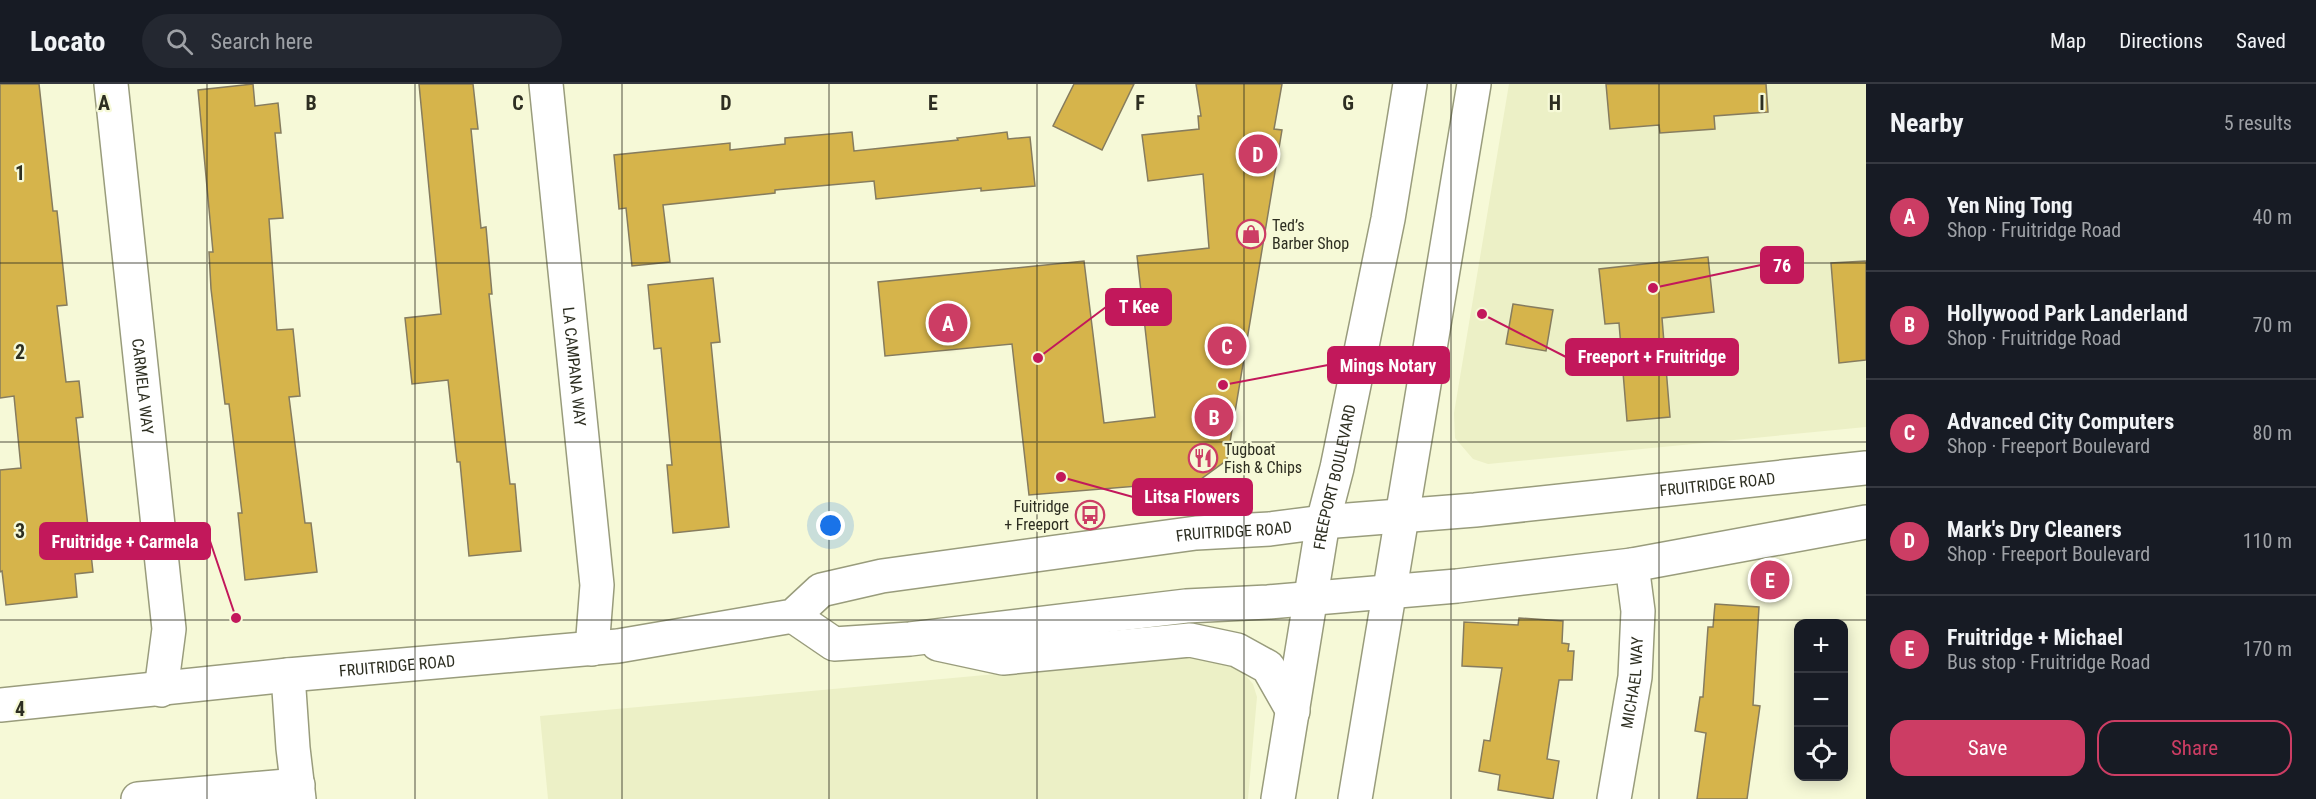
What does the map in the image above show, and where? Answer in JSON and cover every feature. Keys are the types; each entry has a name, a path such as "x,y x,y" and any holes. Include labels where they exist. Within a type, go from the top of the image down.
{"main road":[{"name":"CARMELA WAY","path":"111,84 170,629 161,690"},
{"name":"LA CAMPANA WAY","path":"546,84 597,585 592,649"},
{"name":"FREEPORT BOULEVARD","path":"1278,799 1323,522 1337,468 1388,219 1410,84"},
{"path":"1355,799 1474,84"},
{"name":"FRUITRIDGE ROAD","path":"0,705 288,675 592,649 793,616 821,590 882,576 1196,533 1270,529 1323,522 1474,510 1866,468"},
{"path":"793,616 834,644 910,639 1186,606 1268,602 1457,586 1632,565 1866,522"},
{"name":"MICHAEL WAY","path":"1614,799 1635,677 1638,611 1632,565"},
{"path":"910,639 1003,658 1190,640 1237,650 1268,667 1293,711"},
{"path":"138,799 299,792 293,748 288,675"}],"shaded area":[{"path":"1509,84 1866,84 1866,427 1488,464 1473,459 1455,438 1454,413"},
{"path":"1193,656 1214,657 1242,671 1253,684 1257,697 1248,799 548,799 540,716"}],"building":[{"path":"0,84 39,84 53,211 57,211 67,305 57,306 66,382 79,381 83,417 76,418 93,572 75,574 77,597 6,605 2,571 0,572 0,470 21,468 14,396 0,398"},
{"path":"253,84 255,106 278,103 281,133 275,133 283,218 269,219 277,330 293,329 300,396 289,397 305,523 311,523 317,572 245,580 238,513 242,513 229,404 225,404 211,289 209,252 213,252 198,90"},
{"path":"419,84 473,84 478,129 471,129 481,228 486,227 492,294 489,294 510,484 515,484 521,551 469,556 460,462 457,462 448,380 412,384 405,318 441,314"},
{"path":"1074,84 1134,84 1102,150 1053,126"},
{"path":"1196,84 1282,84 1274,129 1282,130 1227,460 1190,487 1163,492 1162,484 1029,495 1012,344 885,356 878,282 1084,261 1104,423 1155,417 1137,256 1209,248 1203,174 1148,181 1142,135 1199,129 1198,116 1201,116"},
{"path":"1606,84 1766,84 1768,112 1714,116 1715,129 1660,133 1659,125 1610,129"},
{"path":"852,132 854,151 958,140 957,138 1007,132 1008,139 1030,137 1035,186 981,191 981,188 876,199 874,181 775,190 775,193 663,205 670,262 632,266 626,208 619,209 614,155 730,143 730,150 785,144 785,138"},
{"path":"1708,257 1714,312 1662,318 1670,417 1627,421 1619,323 1605,324 1599,269"},
{"path":"1866,261 1866,360 1839,363 1831,263"},
{"path":"713,278 720,342 711,343 729,527 673,533 667,465 672,465 661,348 654,349 648,285"},
{"path":"1513,304 1553,310 1546,351 1506,344"},
{"path":"1715,604 1759,607 1753,705 1760,706 1747,799 1697,799 1706,733 1695,731 1700,697 1703,697 1708,627 1713,627"},
{"path":"1519,618 1563,621 1562,643 1569,644 1568,651 1574,651 1572,680 1559,680 1547,759 1559,761 1553,799 1498,790 1500,775 1479,771 1484,740 1490,741 1502,668 1462,666 1464,622 1518,625"}],"place":[{"name":"Mark's Dry Cleaners","path":"1258,154"},
{"name":"Ted’s Barber Shop","path":"1251,234"},
{"name":"76","path":"1653,288"},
{"name":"Freeport + Fruitridge","path":"1482,314"},
{"name":"Yen Ning Tong","path":"948,323"},
{"name":"Advanced City Computers","path":"1227,346"},
{"name":"T Kee","path":"1038,358"},
{"name":"Mings Notary","path":"1223,385"},
{"name":"Hollywood Park Landerland","path":"1214,417"},
{"name":"Tugboat Fish & Chips","path":"1203,458"},
{"name":"Litsa Flowers","path":"1061,477"},
{"name":"Fuitridge + Freeport","path":"1090,515"},
{"name":"Fruitridge + Michael","path":"1770,580"},
{"name":"Fruitridge + Carmela","path":"236,618"}]}
